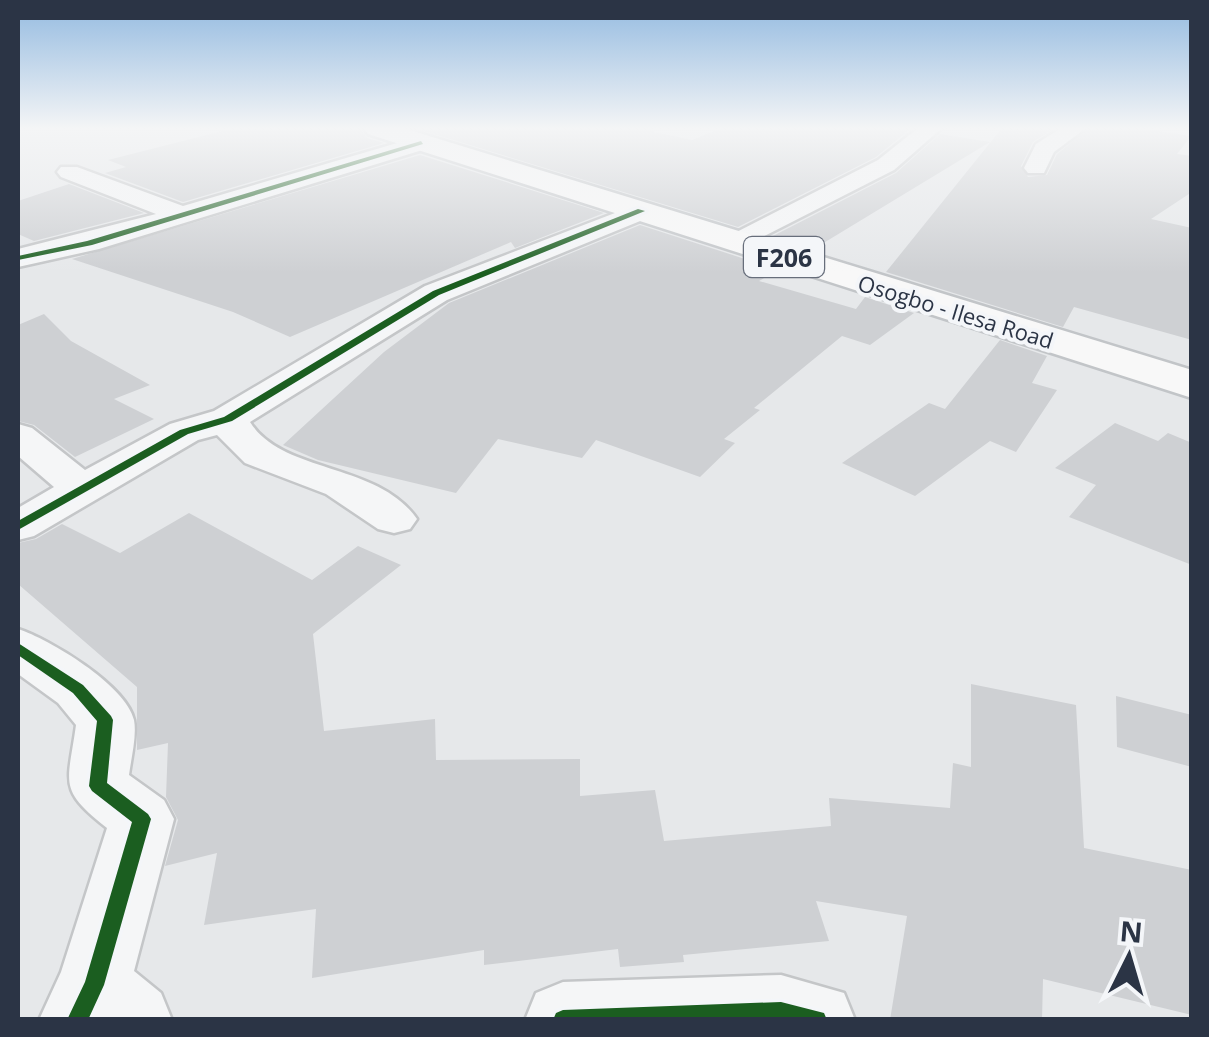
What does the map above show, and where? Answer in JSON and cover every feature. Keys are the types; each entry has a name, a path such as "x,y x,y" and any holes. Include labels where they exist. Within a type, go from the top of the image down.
{"main road":[{"name":"Osogbo - Ilesa Road","path":"529,176 1192,385"}],"street":[{"path":"81,176 180,214"},
{"path":"18,258 90,242 308,176"},
{"path":"733,241 861,176"},
{"path":"18,526 184,432 228,418 352,348 436,293 641,211"},
{"path":"228,418 236,436 260,458 334,482 394,519"},
{"path":"18,436 82,489"},
{"path":"18,648 78,688 105,720 98,786 142,820 102,1008"},
{"path":"563,1020 781,1012 817,1020"}],"building":[{"path":"114,176 270,176 183,202"},
{"path":"348,176 488,176 604,213 515,248 511,242 290,337 233,312 72,259"},
{"path":"572,176 838,176 738,227"},
{"path":"889,176 933,176 812,250 771,237"},
{"path":"963,176 1192,176 1192,192 1151,219 1192,228 1192,340 1074,307 1063,327 886,272"},
{"path":"69,184 144,213 34,241 18,234 18,201"},
{"path":"640,225 779,270 759,281 856,309 865,297 914,313 870,345 842,336 754,408 760,410 724,439 735,443 700,477 596,440 582,458 498,439 456,493 318,460 283,445 384,352 449,303"},
{"path":"44,314 71,341 150,385 114,399 154,419 75,457 34,425 18,421 18,325"},
{"path":"1000,340 1047,356 1032,383 1057,390 1016,452 990,441 915,496 842,463 929,403 945,409"},
{"path":"1115,423 1158,441 1168,433 1192,443 1192,565 1069,517 1096,485 1055,468"},
{"path":"189,513 312,580 358,546 401,565 313,634 324,731 435,719 436,760 580,759 580,796 655,790 664,841 831,826 829,798 950,808 953,763 971,767 971,684 1076,705 1084,848 1192,870 1192,1015 1043,979 1042,1020 890,1020 907,916 816,901 829,941 683,955 684,962 620,967 618,949 484,965 484,950 312,978 316,909 204,925 217,853 165,866 178,820 166,797 168,743 137,750 137,687 18,584 18,543 36,539 62,524 120,553"},
{"path":"1116,696 1192,715 1192,767 1117,747"}],"cycle path":[{"path":"18,258 89,243 310,176"},
{"path":"18,526 184,432 228,419 436,293 641,211"},
{"path":"18,648 78,689 105,720 98,786 142,819 94,985 77,1020"},
{"path":"563,1020 781,1012 817,1020"}]}
